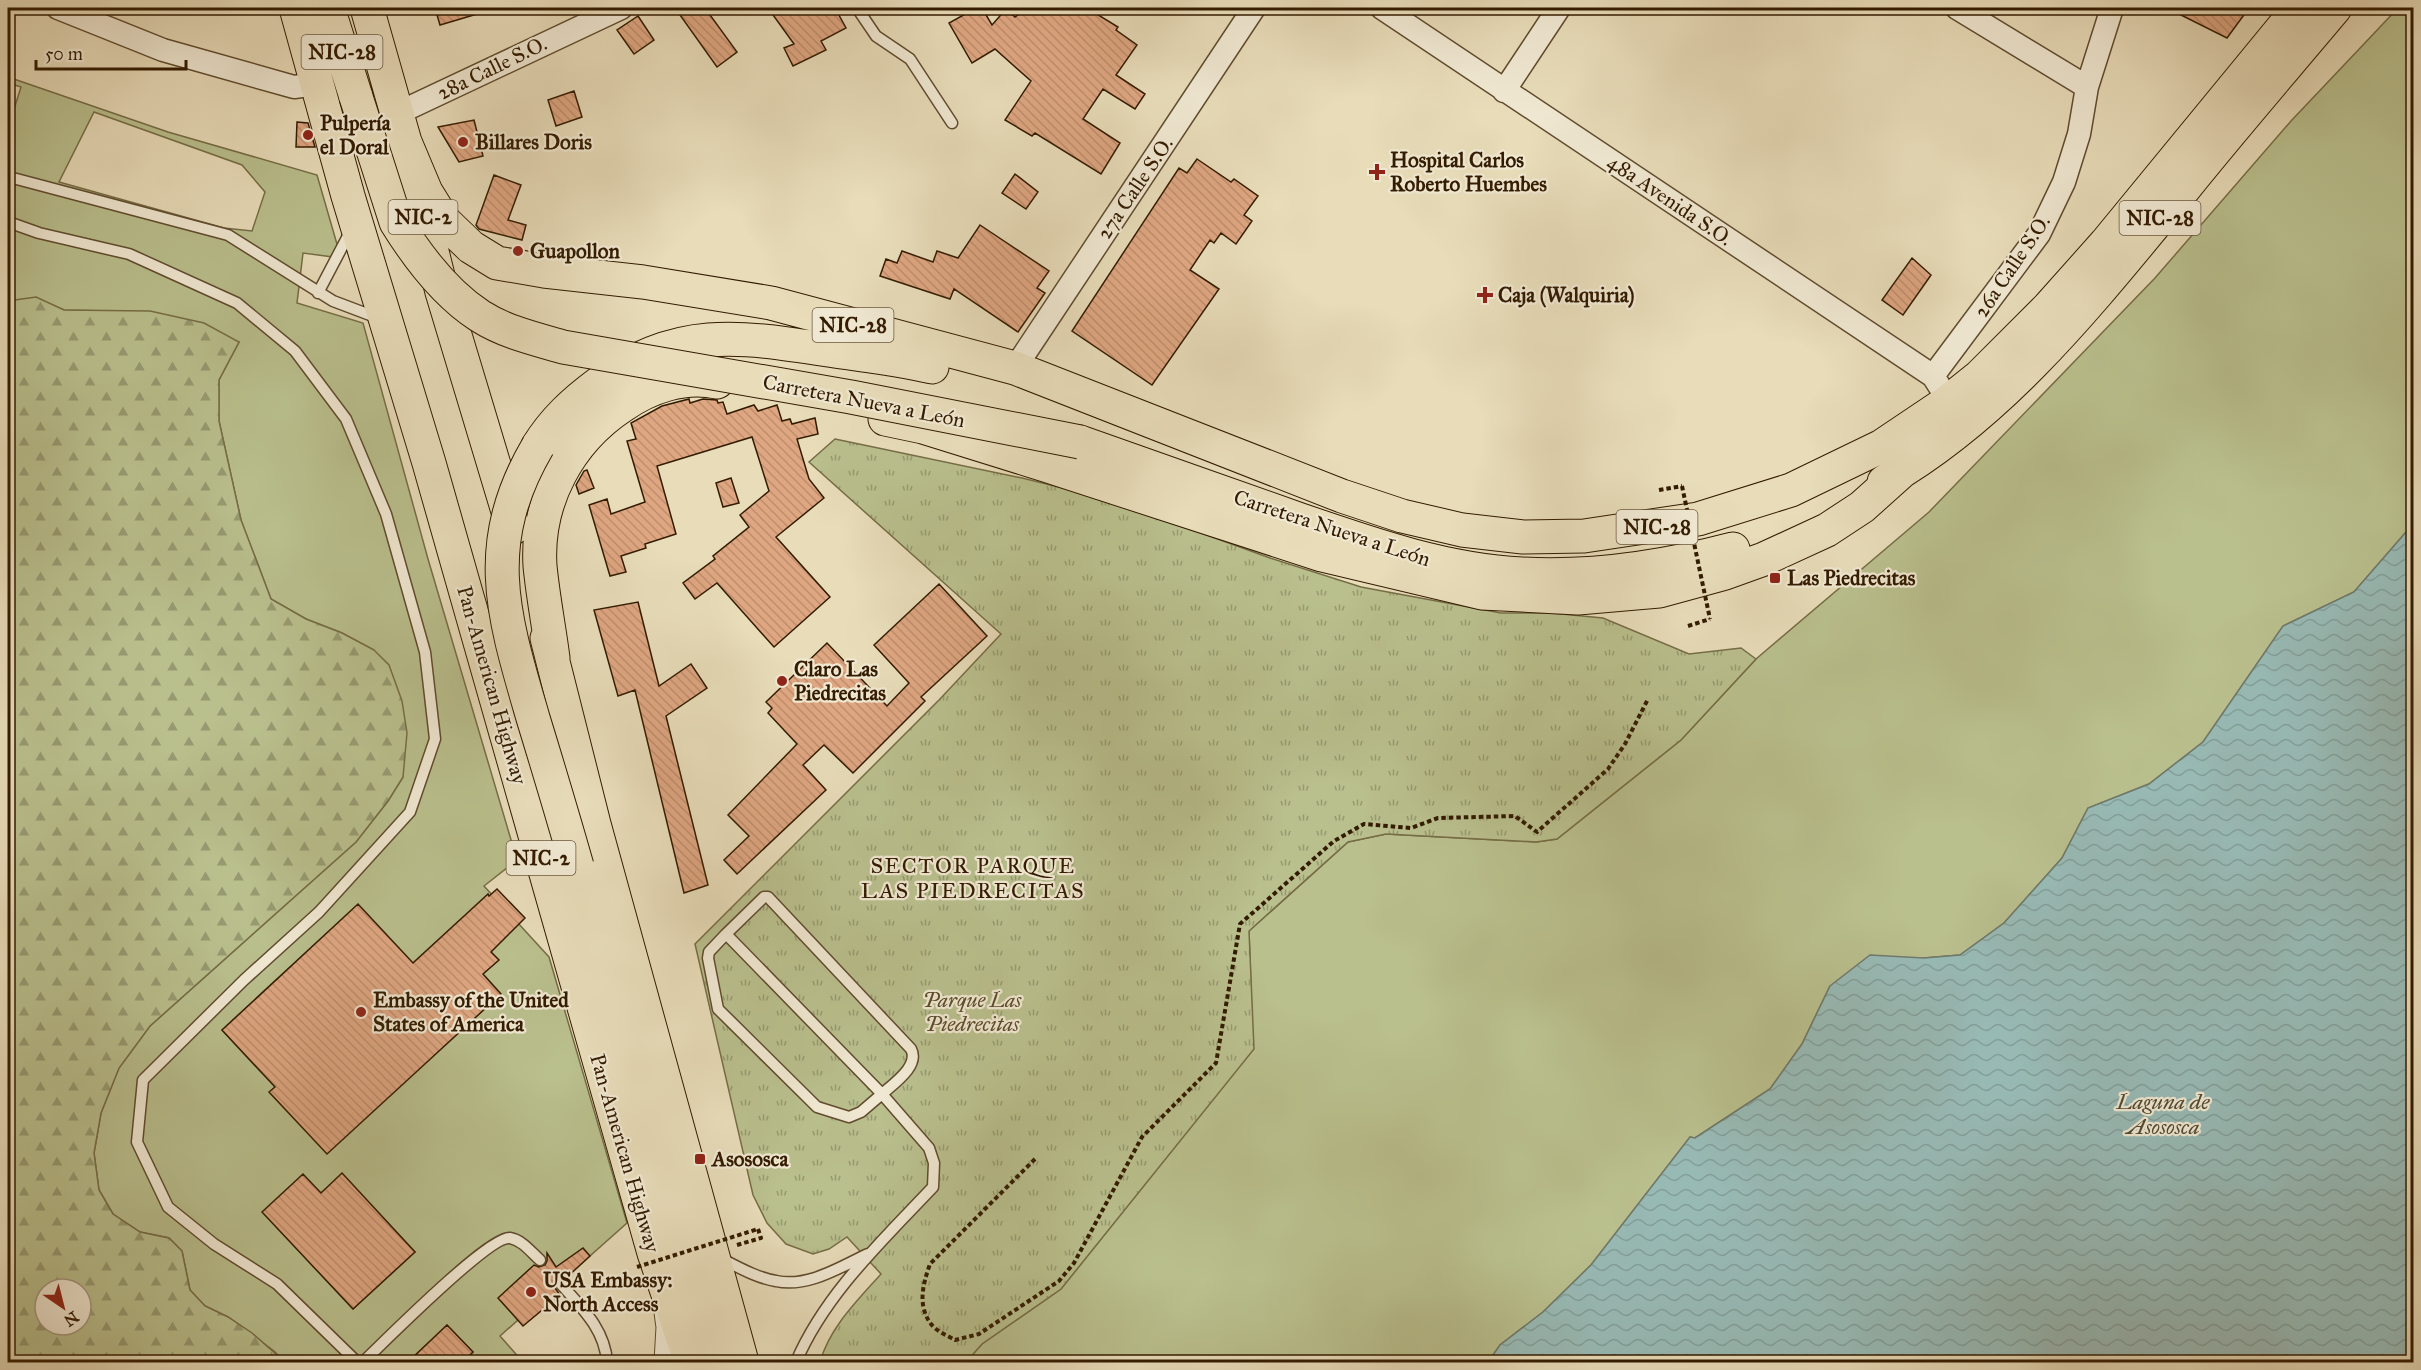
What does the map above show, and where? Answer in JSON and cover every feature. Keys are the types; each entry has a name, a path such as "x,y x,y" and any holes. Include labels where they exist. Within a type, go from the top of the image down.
{"highway":[{"name":"Pan-American Highway","path":"296,8 355,221 429,463 666,1293 691,1362"},
{"name":"Carretera Nueva a León","path":"328,8 396,222 434,274 480,316 518,334 563,347 851,397 1080,442 1385,548 1449,565 1521,574 1586,574 1650,567 1708,555 1756,542 1809,521 1901,472 1942,443 1997,397 2068,326 2335,8"},
{"name":"NIC-2","path":"367,8 401,128 441,292 553,658 594,824 742,1362"},
{"name":"Carretera Nueva a León","path":"401,128 426,192 444,221 471,247 497,262 544,271 643,282 771,303 1015,368 1342,496 1402,516 1452,528 1522,537 1584,536 1664,526 1698,519 1800,486 1882,446 1941,389 1979,377 2049,307 2106,243 2299,8"},
{"path":"1650,567 1673,549 1691,540 1768,520 1804,506 1890,460 1930,433 1940,423 1941,389 1973,398 2034,343 2049,332 2068,326"},
{"path":"719,1362 506,618 502,571 504,539 511,506 527,465 546,434 562,414 607,377 667,346 706,339 760,339 906,361 965,375 1342,496"},
{"path":"553,658 540,565 547,506 556,481 576,446 603,419 636,396 668,384 688,381 712,381 923,427 1322,555 1482,593 1578,598 1659,591 1725,573 1764,559 1827,530 1862,507 1901,472"}],"street":[{"path":"58,8 163,50 294,87 316,84"},
{"name":"28a Calle S.O.","path":"401,128 594,19 621,8"},
{"name":"27a Calle S.O.","path":"1015,368 1254,8"},
{"name":"48a Avenida S.O.","path":"1382,8 1941,389"},
{"path":"1504,91 1559,8"},
{"name":"26a Calle S.O.","path":"1941,389 2039,234 2064,182 2079,134 2087,87 2112,8"},
{"path":"1967,10 2087,87"},
{"path":"666,1293 670,1327 668,1362"}],"lane":[{"path":"857,8 876,36 910,58 952,123"},
{"path":"9,177 228,235 300,279 318,293 384,320"},
{"path":"318,293 355,221"},
{"path":"8,222 39,233 129,254 237,303 295,351 346,419 386,514 425,652 435,739 410,812 319,912 244,980 143,1080 137,1142 168,1207 214,1244 277,1284 357,1362"},
{"path":"768,897 911,1050 914,1055 913,1063 882,1094 861,1112 849,1117 818,1107 718,1009 708,958 709,952 760,899 768,897"},
{"path":"726,934 882,1094 929,1148 934,1163 933,1186 844,1285 796,1362"},
{"path":"363,1362 466,1266 497,1241 509,1237 520,1242 540,1260"},
{"path":"714,1256 777,1282 802,1282 825,1275 871,1253"},
{"path":"560,1283 597,1325 606,1347 607,1362"}],"path":[{"path":"1659,490 1682,486 1710,620 1688,626"},
{"path":"1035,1159 930,1264 923,1286 923,1307 932,1325 955,1340 979,1334 1059,1281 1074,1263 1142,1137 1216,1063 1240,924 1334,840 1364,824 1412,828 1438,818 1515,816 1538,832 1608,769 1625,744 1648,699"},
{"path":"637,1268 758,1229 761,1238"}],"green space":[{"path":"2398,8 2413,8 2413,524 2354,592 2283,626 2203,742 2149,784 2088,808 2062,858 2004,923 1960,955 1924,958 1830,986 1802,1044 1770,1089 1695,1138 1690,1137 1591,1265 1543,1312 1500,1345 1488,1362 966,1362 982,1344 1061,1289 1253,1049 1249,931 1348,842 1386,834 1536,842 1557,839 1681,740 1756,659 1929,512 2155,278 2291,121"},
{"path":"8,77 168,132 317,175 341,258 303,253 297,303 363,323 428,559 517,860 484,886 549,957 627,1223 500,1336 523,1362 511,1360 508,1362 463,1362 473,1352 447,1325 408,1362 285,1362 274,1351 228,1317 205,1306 190,1290 182,1251 169,1238 140,1232 113,1214 99,1190 94,1153 101,1113 119,1068 150,1026 356,842 388,801 403,777 374,650 342,633 306,619 271,599 241,520 219,421 219,380 239,342 104,311 64,310 36,298 8,301 8,166 10,158 8,157 8,128 21,87 8,83","holes":["94,112 242,165 265,192 252,231 224,228 59,182","358,905 391,983 461,919 498,960 483,974 270,1092 287,1075 261,1072 222,1030","342,1174 415,1252 353,1309 263,1212 321,1193"]},
{"path":"36,297 64,310 150,311 204,323 239,342 219,380 219,421 241,520 271,599 306,619 342,633 374,650 389,665 402,701 407,733 403,777 388,801 356,842 150,1026 119,1068 101,1113 94,1153 99,1190 113,1214 140,1232 169,1238 182,1251 190,1290 205,1306 228,1317 252,1333 285,1362 189,1362 176,1358 135,1362 8,1362 8,301"},
{"name":"Parque Las Piedrecitas","path":"835,439 1022,478 1108,499 1270,558 1361,587 1501,613 1551,613 1603,618 1689,654 1741,648 1756,659 1681,740 1557,839 1536,842 1386,834 1348,842 1249,931 1254,1049 1061,1289 982,1344 966,1362 820,1362 837,1326 881,1274 847,1237 829,1249 813,1254 786,1244 767,1223 753,1195 695,944 939,700 1001,634 809,462"}],"water":[{"name":"Laguna de Asososca","path":"2413,524 2413,1362 1488,1362 1500,1345 1543,1312 1591,1265 1690,1137 1695,1138 1770,1089 1802,1044 1830,986 1870,955 1924,958 1960,955 2004,923 2062,858 2088,808 2149,784 2203,742 2283,626 2354,592"}],"building":[{"path":"435,8 483,8 484,12 440,25"},
{"path":"675,8 705,8 737,52 717,67"},
{"path":"768,8 803,8 807,14 819,8 835,8 846,28 821,41 826,50 793,66 784,48 794,44"},
{"path":"976,8 982,8 992,25 1006,9 1015,17 1027,8 1087,8 1118,27 1116,30 1137,45 1116,75 1145,94 1135,109 1103,89 1083,119 1120,143 1101,174 1035,133 1032,136 1005,120 1031,81 995,49 972,63 949,23"},
{"path":"2167,8 2249,8 2227,38"},
{"path":"638,16 654,40 634,54 617,30"},
{"path":"574,91 582,117 556,126 548,100"},
{"name":"Billares Doris","path":"474,120 483,156 459,162 438,127"},
{"name":"Pulpería el Doral","path":"297,122 308,123 315,147 296,147"},
{"path":"1197,159 1231,182 1234,179 1258,196 1244,215 1252,221 1236,244 1221,233 1214,243 1210,240 1190,270 1219,289 1152,385 1072,331 1179,168 1187,173"},
{"path":"1015,174 1038,192 1026,209 1002,193"},
{"path":"494,175 521,185 508,220 526,225 522,240 479,229 476,225"},
{"path":"980,225 1049,271 1037,288 1045,293 1018,332 954,289 950,299 880,276 886,259 897,263 902,251 933,262 937,251 958,258"},
{"path":"1912,258 1931,275 1903,315 1882,300"},
{"path":"689,399 690,403 703,399 723,402 727,414 754,405 758,411 777,405 782,421 790,419 792,424 815,418 818,434 797,439 809,479 824,498 776,537 830,597 774,647 717,583 695,599 683,583 715,559 713,556 749,527 740,515 769,491 752,437 657,466 676,534 645,544 646,548 621,556 626,572 610,576 589,505 607,499 611,514 645,502 627,441 636,439 631,423 662,406"},
{"path":"587,470 594,488 579,494 576,485 584,471"},
{"path":"731,478 739,503 723,507 716,483"},
{"path":"939,584 987,636 921,697 925,701 853,773 824,745 803,765 826,790 737,874 724,860 749,836 728,815 797,744 768,713 772,708 766,702 827,643 887,706 909,683 874,645"},
{"path":"638,602 659,686 691,664 707,688 666,716 708,885 684,893 635,690 618,696 594,610"},
{"name":"Embassy of the United States of America","path":"497,889 525,918 491,952 499,960 483,974 501,994 327,1154 269,1092 275,1087 222,1030 358,904 413,963 488,894 489,896"},
{"path":"342,1173 415,1252 353,1309 262,1212 303,1174 321,1193"},
{"name":"USA Embassy: North Access","path":"583,1248 590,1256 566,1278 559,1276 555,1278 553,1285 560,1295 523,1326 498,1298 534,1265 539,1267 545,1265 547,1253 556,1267"},
{"path":"447,1325 473,1352 463,1362 408,1362"}],"place":[{"name":"Pulpería el Doral","path":"308,135"},
{"name":"Billares Doris","path":"463,142"},
{"name":"Hospital Carlos Roberto Huembes","path":"1377,172"},
{"name":"Guapollon","path":"518,251"},
{"name":"Caja (Walquiria)","path":"1485,295"},
{"name":"Las Piedrecitas","path":"1775,578"},
{"name":"Claro Las Piedrecitas","path":"782,681"},
{"name":"Embassy of the United States of America","path":"361,1012"},
{"name":"Asososca","path":"700,1159"},
{"name":"USA Embassy: North Access","path":"531,1292"}],"district":[{"name":"SECTOR PARQUE LAS PIEDRECITAS","path":"973,878"}]}
